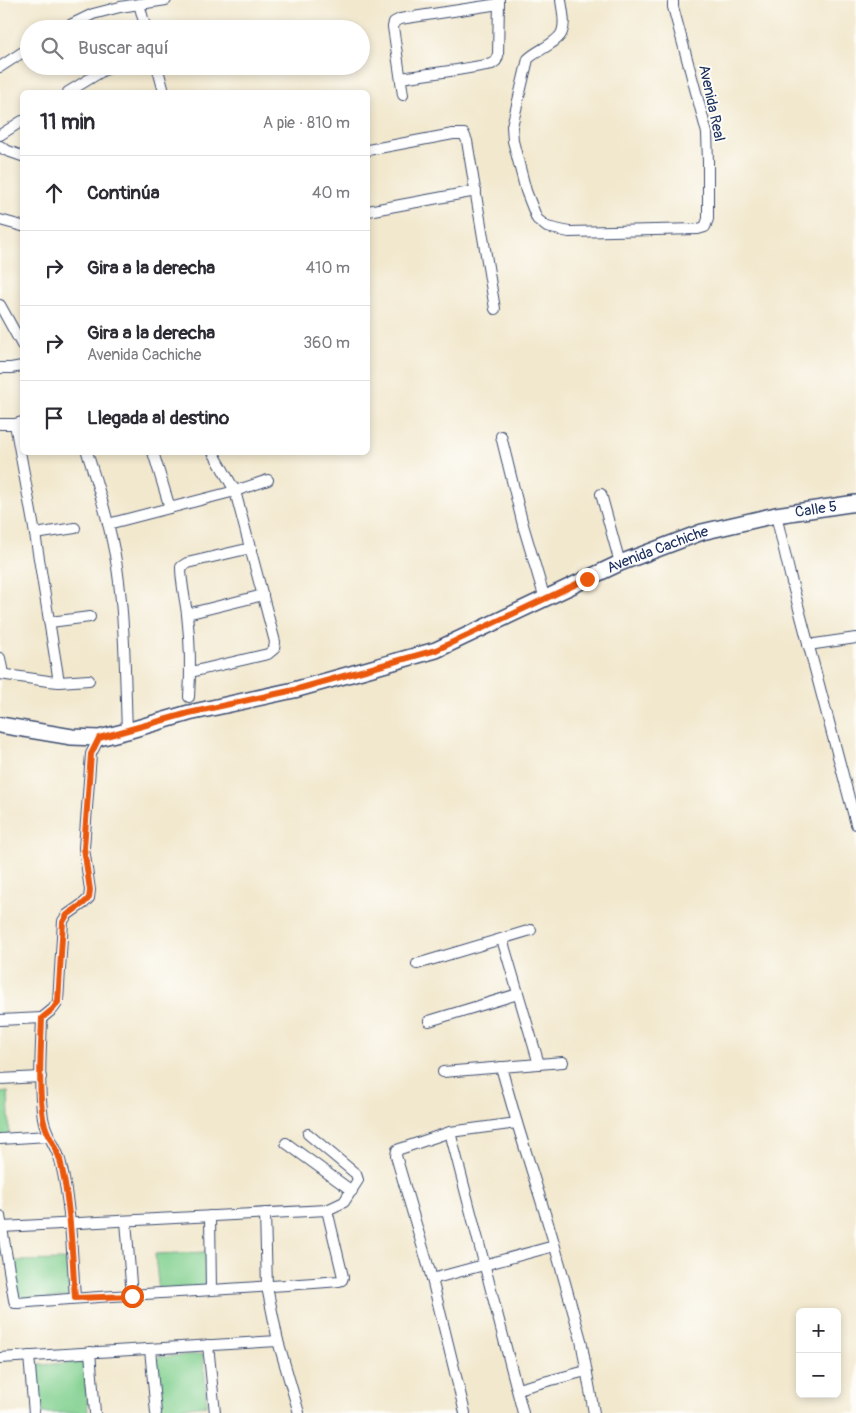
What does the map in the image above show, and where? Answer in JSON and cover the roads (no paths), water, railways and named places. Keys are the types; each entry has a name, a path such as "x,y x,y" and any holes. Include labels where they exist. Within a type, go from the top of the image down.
{"street":[{"path":"99,0 102,12"},
{"path":"79,20 102,12 166,0"},
{"name":"Avenida Real","path":"561,0 563,31 557,40 534,53 528,59 512,126 513,141 526,191 537,219 547,227 569,232 690,230 705,226 708,219 706,133 673,7 673,0"},
{"path":"401,78 492,64 496,61 498,56 499,2 400,19 394,22 393,27 403,95"},
{"path":"138,4 143,20"},
{"path":"0,67 20,54"},
{"path":"71,90 96,75"},
{"path":"159,75 163,90"},
{"path":"0,134 20,122"},
{"path":"370,150 453,134 464,134 476,191 495,308"},
{"path":"0,146 5,150 20,155"},
{"path":"370,211 476,191"},
{"path":"0,220 20,225"},
{"path":"0,305 20,341"},
{"path":"0,368 20,366"},
{"path":"0,424 19,423"},
{"path":"501,436 523,524 545,599"},
{"path":"24,455 59,682"},
{"path":"88,455 108,524 117,568 122,622 127,731"},
{"path":"154,455 170,508"},
{"path":"191,672 268,654 274,649 275,642 235,491 215,455"},
{"path":"108,524 235,491 268,480"},
{"path":"601,494 620,563"},
{"name":"Calle 5","path":"776,515 856,503"},
{"path":"776,515 808,645 856,824"},
{"name":"Avenida Cachiche","path":"0,725 72,736 99,738 189,713 294,690 436,650 620,563 702,532 776,515"},
{"path":"35,534 75,528"},
{"path":"189,697 191,672 187,614 181,567 187,563 251,548"},
{"path":"187,614 263,595"},
{"path":"50,622 90,617"},
{"path":"808,645 856,638"},
{"path":"0,658 1,674 59,682 89,680"},
{"path":"0,1020 42,1018 58,1002 63,922 67,915 89,898 90,890 84,848 91,754 99,738"},
{"path":"417,964 531,930"},
{"path":"502,940 539,1064"},
{"path":"430,1021 518,994"},
{"path":"42,1018 41,1077 43,1118 48,1136 61,1162 70,1224 75,1298"},
{"path":"444,1072 563,1062"},
{"path":"501,1067 581,1340 594,1413"},
{"path":"0,1079 41,1077"},
{"path":"466,1413 432,1279 396,1156 397,1150 450,1132 517,1123"},
{"path":"450,1132 523,1413"},
{"path":"2,1228 327,1210 344,1202 358,1180 356,1174 308,1134"},
{"path":"0,1139 48,1136"},
{"path":"286,1143 352,1191"},
{"path":"0,1216 15,1302 132,1296 339,1281 343,1277 327,1210"},
{"path":"265,1213 267,1287 278,1341 299,1413"},
{"path":"210,1216 211,1290"},
{"path":"126,1221 132,1296"},
{"path":"432,1279 554,1246"},
{"path":"0,1358 278,1341"},
{"path":"208,1345 215,1413"},
{"path":"150,1349 156,1413"},
{"path":"90,1352 95,1413"},
{"path":"29,1356 34,1413"},
{"path":"517,1389 586,1371"}]}
